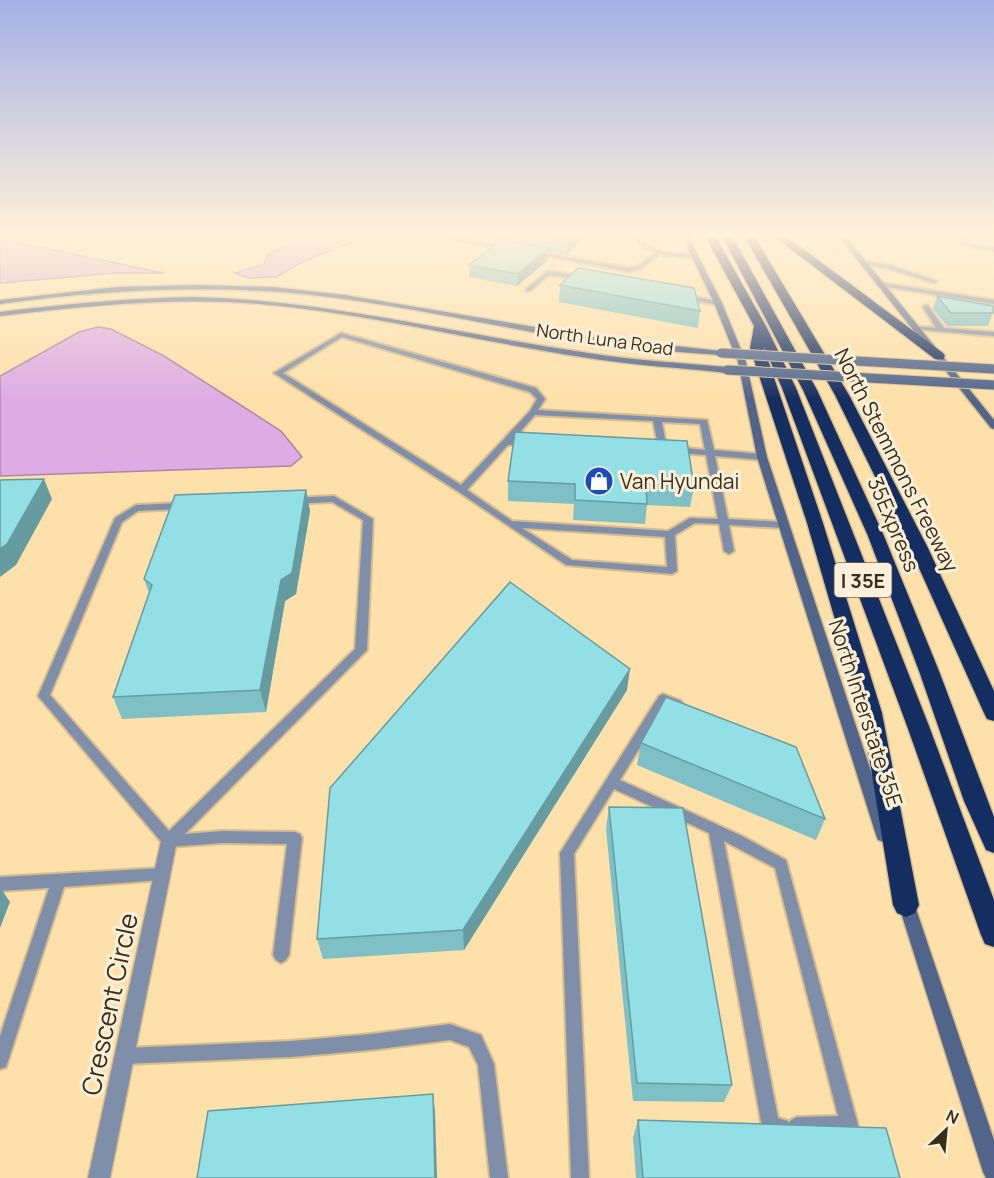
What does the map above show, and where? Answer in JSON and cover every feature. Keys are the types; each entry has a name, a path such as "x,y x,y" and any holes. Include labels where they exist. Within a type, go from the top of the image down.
{"highway":[{"name":"I 35E","path":"739,289 789,388 994,935"},
{"name":"35Express","path":"756,289 810,390 876,536 929,671 975,801 994,843"},
{"name":"North Stemmons Freeway","path":"780,289 842,395 919,548 994,713"},
{"path":"849,289 939,356"},
{"path":"759,326 756,348 815,523 872,712 906,905"}],"main road":[{"name":"North Luna Road","path":"0,302 82,292 141,289"},
{"name":"North Luna Road","path":"259,289 399,305 655,348 994,369"},
{"name":"North Interstate 35E","path":"711,289 742,362 762,457 783,525 994,1172"},
{"path":"885,289 994,426"},
{"name":"North Luna Road","path":"0,314 147,300 256,301 362,315 582,355 645,363 727,370 994,385"}],"street":[{"name":"Crescent Circle","path":"99,1178 169,841"}],"lane":[{"path":"908,289 994,302"},
{"path":"673,295 718,303"},
{"path":"926,307 942,331"},
{"path":"914,328 994,334"},
{"path":"462,490 533,412 541,399 533,390 341,335 278,373 462,490 570,563 672,571 670,534"},
{"path":"533,412 704,422 729,550"},
{"path":"657,419 663,450"},
{"path":"506,442 539,444"},
{"path":"652,449 762,457"},
{"path":"334,499 368,519 361,650 169,841 44,696 118,520 136,508 334,499"},
{"path":"510,524 670,534 693,520 783,525"},
{"path":"580,1178 567,853 663,699 694,710"},
{"path":"611,782 715,830 781,864 849,1125 771,1127 715,830"},
{"path":"169,841 223,837 295,838 281,955"},
{"path":"0,884 162,874"},
{"path":"0,1060 59,880"},
{"path":"124,1056 291,1049 450,1032 475,1041 486,1064 499,1178"}],"shaded area":[{"path":"98,327 111,329 164,356 281,431 302,457 291,466 0,476 0,376 79,332"}],"building":[{"path":"581,289 694,289 700,311"},
{"path":"937,296 993,306 993,313 951,313"},
{"name":"Van Hyundai","path":"515,432 687,441 694,487 646,484 647,504 575,500 575,484 508,481"},
{"path":"44,479 7,544 0,549 0,480"},
{"path":"306,490 292,573 281,580 260,690 113,697 152,585 144,579 175,495"},
{"path":"510,582 630,669 463,930 317,939 330,788"},
{"path":"666,697 796,747 825,819 641,743"},
{"path":"609,807 683,808 732,1085 637,1083"},
{"path":"433,1094 435,1178 197,1178 208,1111"},
{"path":"638,1120 886,1128 900,1178 643,1178"}],"place":[{"name":"Van Hyundai","path":"599,481"}]}
